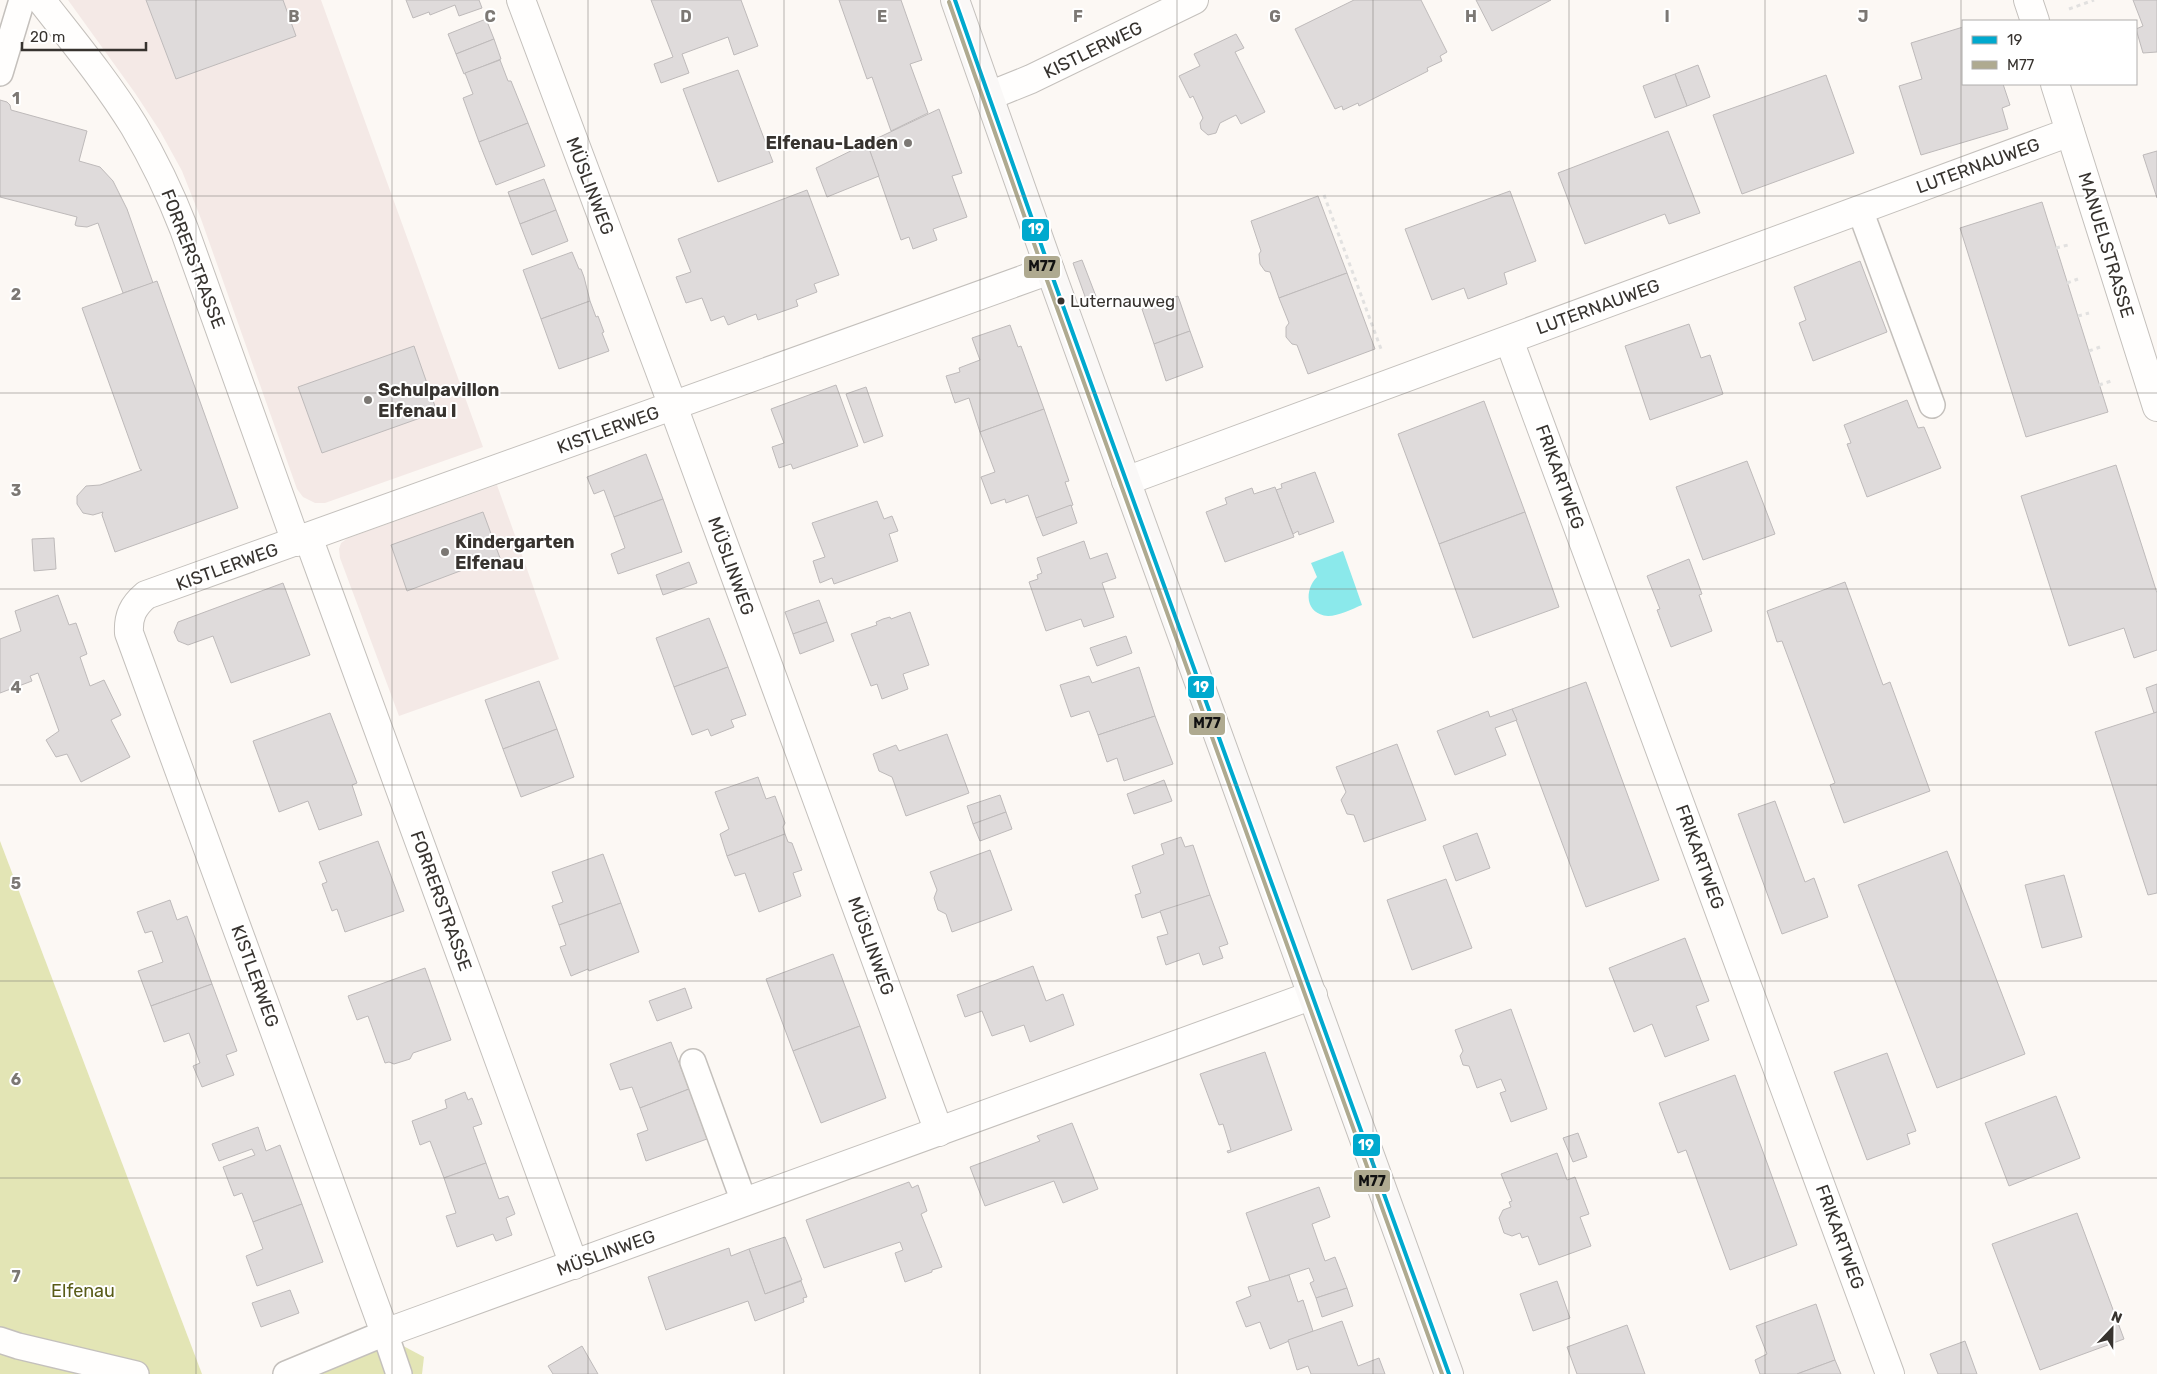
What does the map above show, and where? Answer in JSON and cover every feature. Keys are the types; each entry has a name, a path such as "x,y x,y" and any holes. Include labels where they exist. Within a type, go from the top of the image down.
{"street":[{"name":"FORRERSTRASSE","path":"42,0 117,100 134,127 165,184 184,229 574,1265"},
{"name":"MÜSLINWEG","path":"521,0 673,406 939,1132"},
{"path":"955,0 1050,270 1449,1374"},
{"name":"KISTLERWEG","path":"989,96 1031,80 1194,0"},
{"path":"2028,0 2035,20"},
{"name":"MANUELSTRASSE","path":"2055,85 2157,406"},
{"name":"LUTERNAUWEG","path":"1126,481 2070,132"},
{"name":"KISTLERWEG","path":"385,1333 130,633 128,623 137,603 146,595 1050,270"},
{"name":"FRIKARTWEG","path":"1509,340 1890,1374"},
{"name":"MÜSLINWEG","path":"385,1333 1313,995"}],"lane":[{"path":"0,72 22,0"},
{"path":"1860,210 1932,405"},
{"path":"693,1062 744,1202"},
{"path":"286,1374 385,1333 398,1374"},
{"path":"0,1340 136,1374"}],"path":[{"path":"1324,195 1393,382"}],"shaded area":[{"path":"68,0 321,0 483,447 325,503 315,503 303,497 297,489 201,219 182,171 160,131 135,93"},
{"path":"497,485 559,659 399,716 340,558 339,549 341,543 348,538"}],"green space":[{"name":"Elfenau","path":"0,841 202,1374 0,1374"},
{"path":"392,1340 424,1357 422,1374 308,1374"}],"water":[{"path":"1343,551 1362,605 1337,615 1328,616 1320,614 1315,611 1309,601 1310,588 1317,577 1311,563"}],"building":[{"path":"146,0 283,0 296,36 176,79"},
{"path":"406,0 479,0 482,8 459,16 455,5 430,15 429,12 413,18"},
{"path":"651,0 741,0 758,46 734,55 728,37 682,54 689,73 661,83 654,64 673,57"},
{"path":"839,0 901,0 922,60 910,64 928,113 891,131 872,77 867,79"},
{"path":"1354,0 1421,0 1447,52 1440,56 1442,61 1427,68 1428,71 1359,106 1358,103 1343,110 1342,106 1335,109 1295,29"},
{"path":"1476,0 1551,0 1492,31"},
{"path":"2133,0 2157,0 2157,52 2143,53 2137,29 2143,26"},
{"path":"486,19 494,39 456,54 448,34"},
{"path":"1962,27 1962,85 2003,85 2010,105 2002,108 2008,129 1921,155 1899,86 1922,79 1911,43"},
{"path":"1236,34 1244,48 1235,52 1265,112 1241,124 1236,115 1220,123 1216,133 1208,135 1201,129 1200,123 1203,118 1193,96 1190,98 1179,76 1200,66 1194,54"},
{"path":"494,39 501,59 464,74 456,54"},
{"path":"500,60 508,81 511,81 528,123 479,142 463,98 473,94 465,73"},
{"path":"1698,65 1710,97 1687,106 1675,74"},
{"path":"738,70 773,162 718,182 683,89"},
{"path":"1675,74 1687,106 1655,118 1643,86"},
{"path":"1826,75 1854,153 1742,194 1713,115"},
{"path":"0,100 7,102 11,110 87,131 79,161 100,167 113,181 127,209 153,283 123,293 98,223 87,227 77,226 75,225 77,217 0,197"},
{"path":"939,109 962,173 952,176 967,217 933,229 937,240 913,249 909,237 901,240 867,143"},
{"path":"528,123 545,166 496,185 479,142"},
{"path":"1668,131 1700,213 1669,224 1665,214 1585,244 1558,173"},
{"path":"867,143 879,176 827,197 816,168"},
{"path":"2157,151 2157,198 2143,155"},
{"path":"544,179 556,210 520,224 508,192"},
{"path":"807,190 839,275 814,284 817,292 796,300 798,306 758,320 756,314 728,325 724,316 711,321 702,298 686,303 676,277 691,272 678,239"},
{"path":"1510,191 1536,261 1504,273 1507,284 1468,299 1464,288 1432,300 1405,229"},
{"path":"1318,196 1347,273 1279,298 1270,272 1265,271 1260,264 1259,254 1261,251 1251,221"},
{"path":"2042,202 2108,412 2026,437 1960,228"},
{"path":"556,210 568,241 532,255 520,224"},
{"path":"572,252 584,277 590,301 541,319 523,270"},
{"path":"1082,260 1097,299 1087,302 1073,263"},
{"path":"1860,261 1887,332 1813,361 1799,323 1806,320 1794,287"},
{"path":"1347,273 1375,349 1308,374 1297,345 1292,344 1286,337 1286,327 1289,323 1279,298"},
{"path":"157,281 238,508 115,552 102,515 103,512 93,515 83,513 77,504 77,496 86,486 100,485 142,470 140,469 82,308"},
{"path":"1178,296 1190,331 1154,344 1142,309"},
{"path":"590,301 596,317 598,316 609,351 559,369 541,319"},
{"path":"1689,324 1701,358 1710,355 1723,394 1650,420 1625,346"},
{"path":"1010,325 1018,347 1021,346 1044,409 980,432 969,398 955,403 946,376 960,372 959,368 980,360 972,338"},
{"path":"1190,331 1203,367 1166,381 1154,344"},
{"name":"Schulpavillon Elfenau I","path":"414,346 437,412 322,453 298,387"},
{"path":"836,385 858,446 793,469 791,464 779,468 772,447 784,443 771,409"},
{"path":"866,387 883,436 864,443 846,394"},
{"path":"1907,400 1918,428 1924,427 1941,468 1867,497 1847,444 1851,443 1844,425"},
{"path":"1484,401 1525,512 1439,544 1398,434"},
{"path":"1044,409 1069,481 1065,482 1073,505 1036,518 1028,495 1006,503 1005,499 991,504 981,477 995,472 980,432"},
{"path":"646,454 663,499 614,517 604,490 594,494 587,477"},
{"path":"1747,461 1775,534 1703,560 1676,487"},
{"path":"2116,465 2157,593 2157,650 2134,658 2124,628 2069,646 2021,496"},
{"path":"1315,472 1334,522 1299,535 1298,531 1293,534 1276,490 1282,488 1281,484"},
{"path":"1275,487 1294,537 1225,562 1206,512 1227,504 1225,498 1252,488 1254,494"},
{"path":"663,499 682,552 618,574 611,554 625,548 614,517"},
{"path":"877,501 884,519 892,516 898,531 889,534 898,561 834,584 832,578 820,583 813,561 825,557 812,523"},
{"path":"1071,505 1077,523 1043,536 1036,518"},
{"name":"Kindergarten Elfenau","path":"483,512 500,558 407,591 391,545"},
{"path":"1525,512 1559,607 1473,638 1439,544"},
{"path":"54,538 56,569 34,571 32,539"},
{"path":"1084,541 1090,559 1107,553 1116,578 1102,583 1114,617 1084,627 1081,619 1046,631 1029,582 1038,579 1037,575 1042,573 1037,558"},
{"path":"1689,559 1702,594 1699,595 1712,631 1671,647 1657,610 1660,609 1647,576"},
{"path":"689,562 697,583 663,595 656,575"},
{"path":"1845,582 1883,685 1890,682 1930,791 1844,823 1830,785 1835,783 1782,641 1777,642 1767,611"},
{"path":"283,583 310,655 231,683 213,636 188,645 178,641 174,632 178,622"},
{"path":"58,595 69,625 76,623 87,654 80,657 90,686 104,680 121,715 111,720 130,757 81,782 67,754 56,757 46,740 59,731 38,673 30,676 32,681 0,693 0,639 21,631 15,611"},
{"path":"819,600 827,622 793,634 785,612"},
{"path":"910,612 929,665 903,674 908,689 882,699 877,684 871,686 851,634 877,625 876,622 883,619 890,617 891,619"},
{"path":"709,618 728,667 674,687 656,638"},
{"path":"827,622 834,641 800,654 793,634"},
{"path":"1126,636 1132,653 1097,666 1090,648"},
{"path":"728,667 746,715 731,720 734,727 711,736 708,729 692,735 674,687"},
{"path":"1139,667 1155,716 1098,735 1089,711 1071,717 1060,685 1089,676 1092,683"},
{"path":"539,681 557,729 503,749 485,700"},
{"path":"1586,682 1659,880 1586,907 1512,709"},
{"path":"2157,684 2157,712 2154,713 2146,688"},
{"path":"1512,709 1517,720 1495,728 1506,755 1455,775 1437,731 1488,711 1490,717"},
{"path":"2157,712 2157,893 2148,895 2095,732"},
{"path":"330,713 357,783 352,785 362,815 319,830 308,801 279,812 253,741"},
{"path":"1155,716 1173,764 1124,781 1117,758 1107,762 1098,735"},
{"path":"557,729 574,777 521,797 503,749"},
{"path":"947,734 969,793 906,816 892,777 879,771 873,754 896,745 899,751"},
{"path":"1397,744 1426,820 1364,842 1354,815 1347,814 1341,800 1346,792 1336,767"},
{"path":"758,777 766,799 775,796 785,823 783,827 785,834 727,856 720,834 729,829 715,792"},
{"path":"1164,780 1172,801 1134,814 1127,794"},
{"path":"1000,795 1006,812 973,824 967,806"},
{"path":"1775,801 1805,882 1814,878 1828,917 1782,934 1738,814"},
{"path":"1006,812 1012,829 980,841 973,824"},
{"path":"1477,833 1490,868 1456,881 1443,846"},
{"path":"785,834 788,842 792,843 802,870 793,873 801,896 759,912 745,873 735,876 727,856"},
{"path":"1181,837 1185,847 1193,845 1210,895 1142,918 1135,895 1141,893 1132,866 1164,854 1161,844"},
{"path":"378,841 404,911 345,932 337,909 332,911 322,884 327,882 319,862"},
{"path":"990,850 1012,910 952,932 946,914 938,910 934,898 937,890 930,872"},
{"path":"1947,851 2025,1054 1937,1088 1858,885"},
{"path":"603,854 621,903 559,925 552,906 563,902 552,872"},
{"path":"2064,875 2082,937 2042,948 2025,885"},
{"path":"1446,879 1472,948 1412,970 1387,900"},
{"path":"1210,895 1228,944 1219,947 1223,958 1203,965 1199,953 1166,965 1157,937 1168,934 1160,911"},
{"path":"170,900 177,920 187,916 212,984 151,1006 138,971 163,962 152,931 145,933 137,912"},
{"path":"621,903 639,952 571,976 560,947 566,945 559,925"},
{"path":"1685,938 1709,1001 1696,1006 1709,1040 1665,1057 1652,1024 1634,1032 1609,968"},
{"path":"833,954 860,1026 793,1051 766,979"},
{"path":"1033,966 1046,1001 1063,994 1074,1025 1030,1042 1024,1025 992,1036 982,1011 965,1017 957,995"},
{"path":"425,968 451,1040 413,1053 410,1059 394,1064 385,1063 368,1016 357,1020 348,996"},
{"path":"212,984 237,1051 226,1055 234,1075 202,1087 193,1066 200,1063 189,1033 164,1042 151,1006"},
{"path":"685,988 692,1008 657,1021 649,1001"},
{"path":"1511,1009 1547,1109 1511,1122 1500,1093 1506,1091 1501,1079 1477,1088 1469,1066 1463,1065 1460,1056 1463,1051 1455,1030"},
{"path":"860,1026 886,1098 821,1123 793,1051"},
{"path":"671,1042 689,1089 640,1108 632,1087 620,1090 610,1064"},
{"path":"1265,1052 1292,1130 1228,1153 1227,1151 1231,1150 1223,1124 1219,1125 1200,1074"},
{"path":"1887,1053 1916,1131 1907,1134 1910,1144 1867,1160 1834,1072"},
{"path":"1735,1075 1797,1245 1730,1270 1686,1150 1678,1153 1659,1103"},
{"path":"689,1089 707,1139 646,1161 637,1134 648,1130 640,1108"},
{"path":"465,1092 468,1100 472,1098 482,1124 473,1127 486,1163 444,1178 430,1141 420,1145 412,1121 447,1108 445,1100"},
{"path":"2056,1096 2080,1158 2009,1186 1985,1123"},
{"path":"1072,1123 1098,1189 1063,1203 1054,1181 985,1206 970,1167 1040,1141 1037,1136"},
{"path":"258,1127 266,1151 280,1145 302,1204 253,1222 242,1193 234,1196 223,1167 255,1155 252,1149 219,1161 212,1144"},
{"path":"1578,1133 1587,1157 1573,1162 1563,1138"},
{"path":"1557,1153 1567,1180 1575,1177 1589,1214 1580,1217 1591,1246 1539,1265 1528,1236 1522,1238 1520,1233 1512,1236 1504,1233 1499,1218 1503,1210 1511,1207 1509,1202 1512,1201 1501,1174"},
{"path":"486,1163 499,1199 508,1196 515,1214 506,1218 512,1235 496,1241 493,1234 457,1247 446,1216 456,1213 444,1178"},
{"path":"909,1182 912,1188 918,1185 927,1211 921,1214 942,1267 905,1282 895,1253 903,1250 900,1242 824,1268 806,1220"},
{"path":"1319,1187 1330,1217 1312,1224 1325,1261 1335,1257 1347,1288 1316,1298 1310,1283 1314,1281 1309,1268 1270,1281 1246,1213"},
{"path":"302,1204 323,1262 257,1286 246,1256 263,1249 253,1222"},
{"path":"2077,1213 2124,1339 2040,1370 1992,1244"},
{"path":"785,1237 802,1280 765,1294 749,1249"},
{"path":"729,1248 731,1256 749,1249 765,1294 801,1281 807,1297 803,1298 804,1302 755,1321 748,1301 666,1330 648,1277"},
{"path":"1289,1275 1298,1302 1303,1300 1313,1331 1270,1349 1260,1322 1246,1327 1236,1302 1251,1296 1248,1287"},
{"path":"1557,1281 1570,1318 1533,1331 1520,1294"},
{"path":"1347,1288 1353,1306 1322,1317 1316,1298"},
{"path":"290,1290 299,1313 261,1327 252,1303"},
{"path":"1816,1304 1835,1360 1797,1374 1760,1374 1755,1360 1767,1354 1756,1326"},
{"path":"1342,1321 1358,1366 1379,1358 1385,1374 1311,1374 1308,1366 1297,1370 1288,1340"},
{"path":"1627,1325 1645,1374 1577,1374 1567,1347"},
{"path":"1965,1341 1977,1374 1938,1374 1930,1354"},
{"path":"582,1346 598,1374 553,1374 548,1366"},
{"path":"1835,1360 1841,1374 1797,1374"}],"transit line":[{"name":"19","path":"955,0 1050,270 1449,1374"},
{"name":"M77","path":"949,2 1044,272 1442,1374"}],"place":[{"name":"Elfenau-Laden","path":"908,143"},
{"name":"Luternauweg","path":"1061,301"},
{"name":"Schulpavillon Elfenau I","path":"368,400"},
{"name":"Kindergarten Elfenau","path":"445,552"}]}
